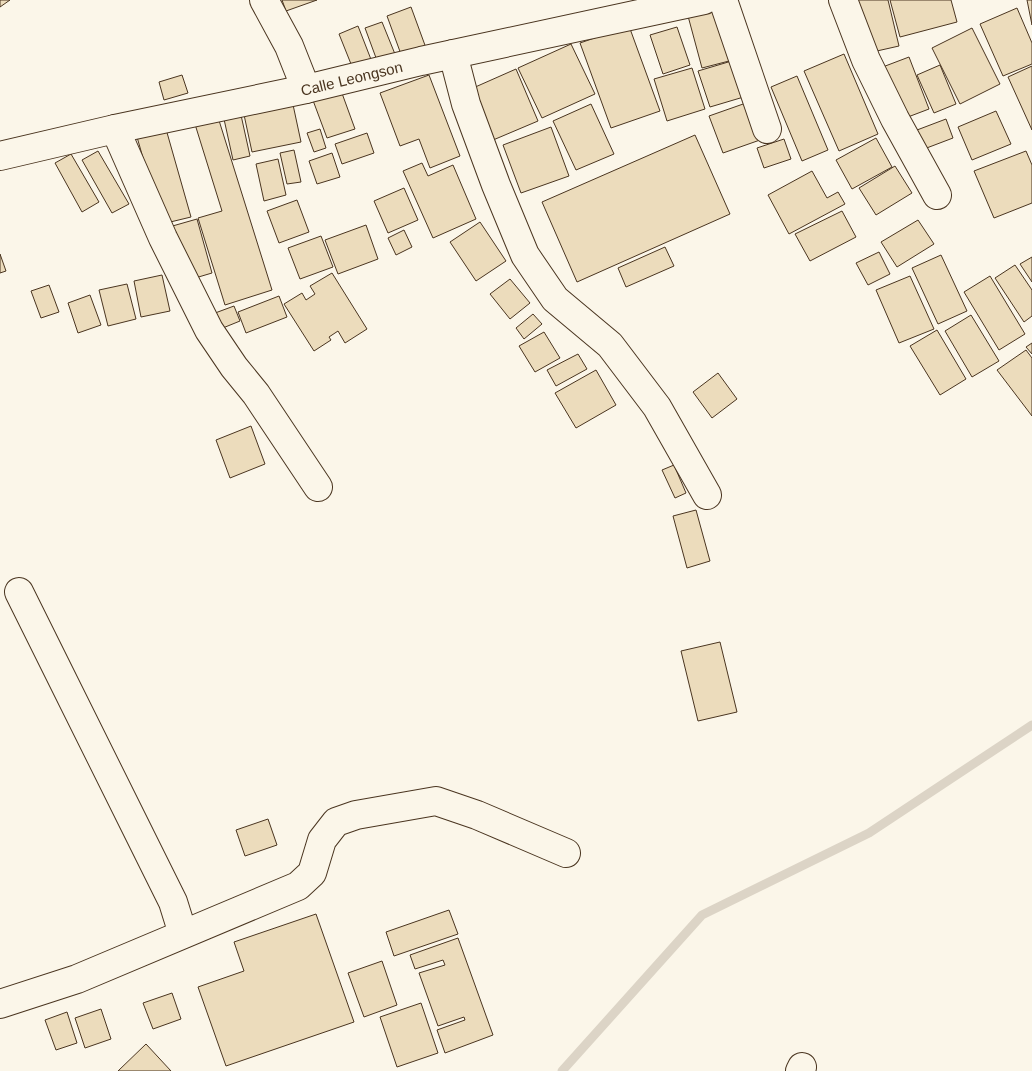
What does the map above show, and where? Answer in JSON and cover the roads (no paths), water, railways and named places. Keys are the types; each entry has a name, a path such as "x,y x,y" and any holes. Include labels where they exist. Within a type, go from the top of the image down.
{"street":[{"path":"264,0 290,46 306,90"},
{"name":"Calle Leongson","path":"0,156 115,129 306,90 453,54 704,0"},
{"path":"722,0 767,130"},
{"path":"843,0 866,60 895,119 937,195"},
{"path":"453,54 466,104 496,185 525,255 555,299 610,345 656,408 706,495"},
{"path":"115,129 163,238 209,330 234,367 256,394 318,487"},
{"path":"19,592 173,902 183,934"},
{"path":"0,1004 76,979 298,886 312,874 322,840 336,822 356,815 436,801 477,815 566,853"}],"waterway":[{"path":"562,1071 702,915 869,833 1032,725"}]}
